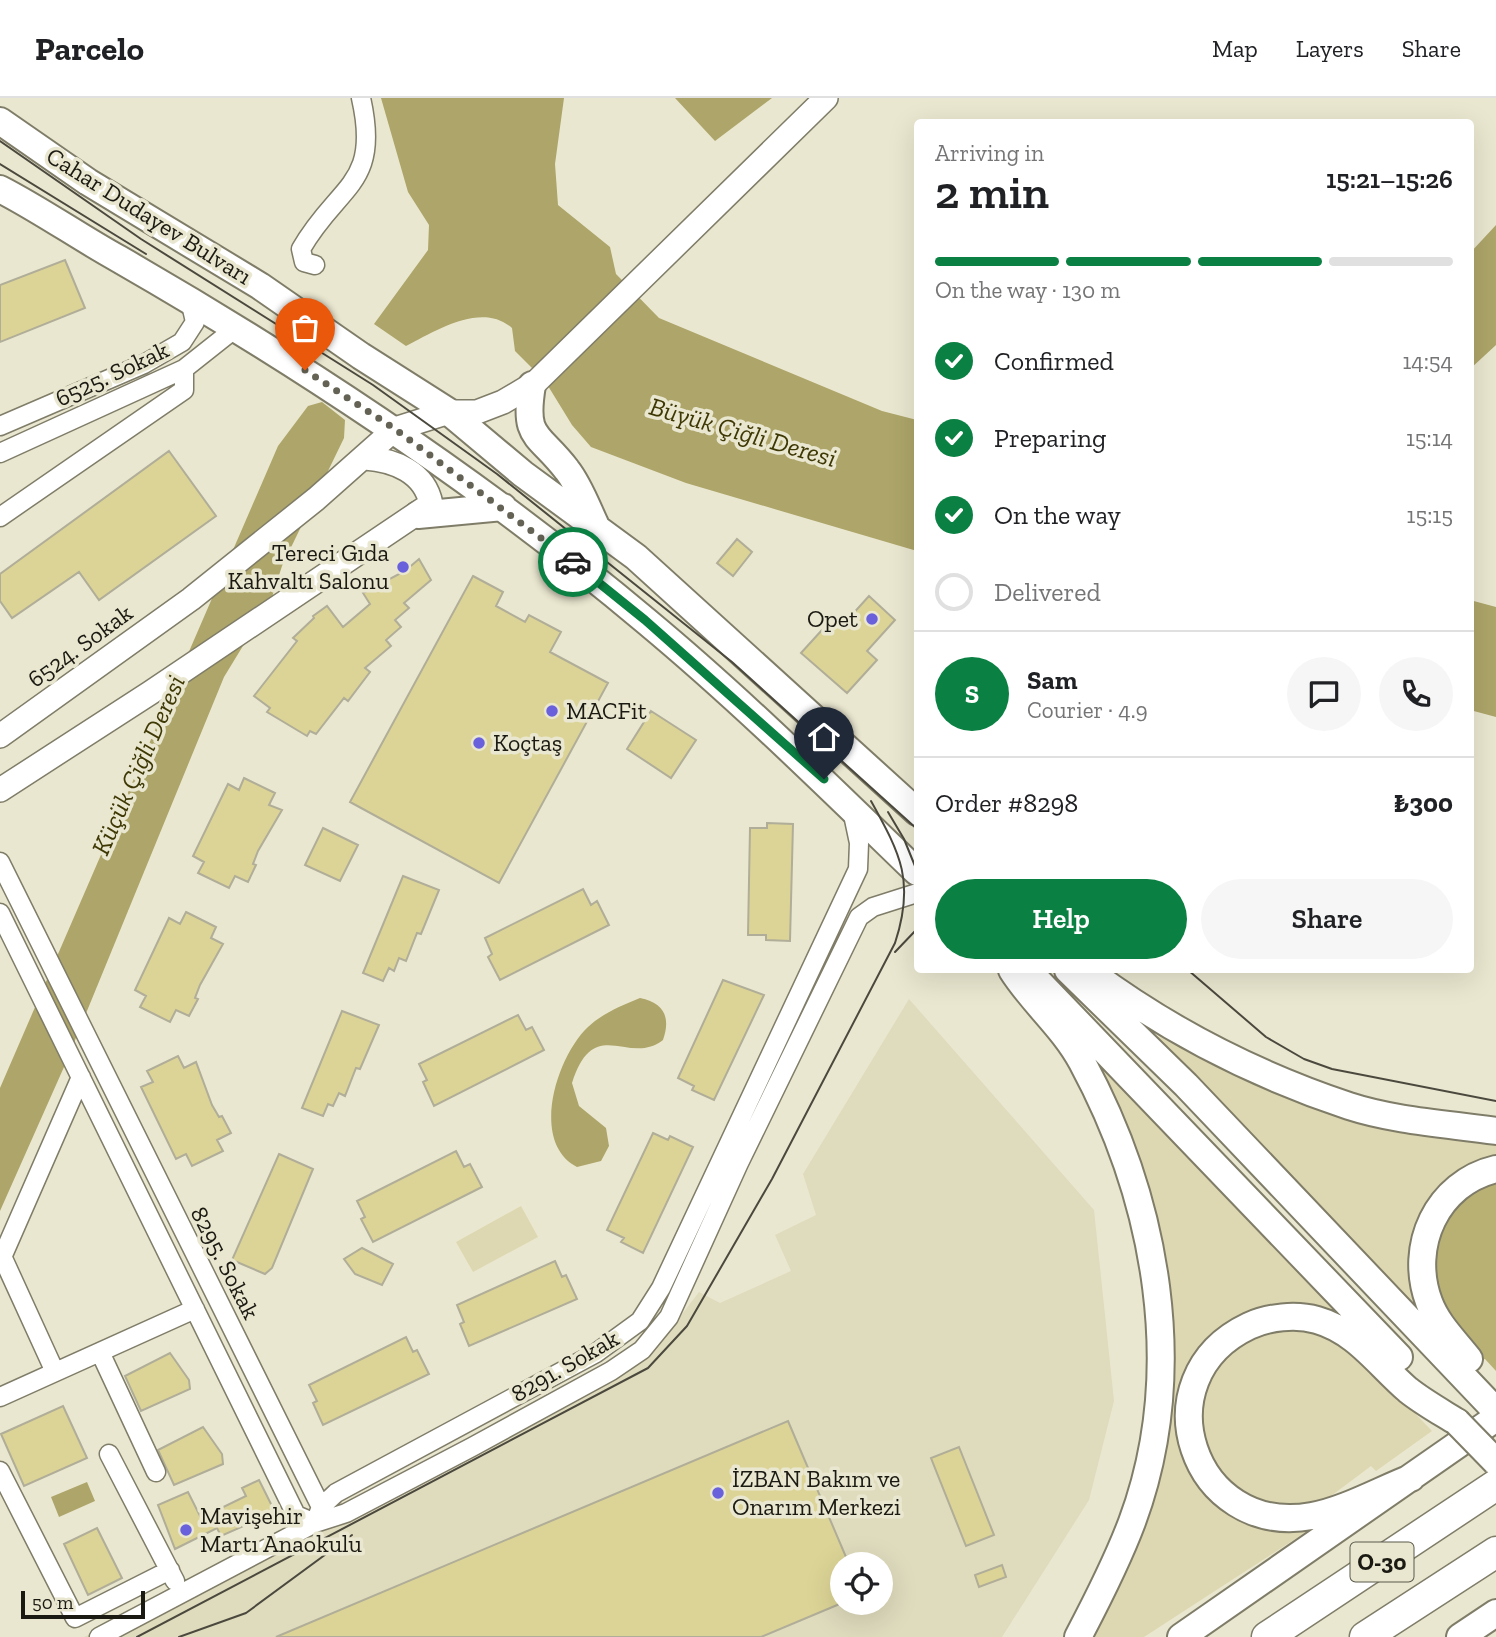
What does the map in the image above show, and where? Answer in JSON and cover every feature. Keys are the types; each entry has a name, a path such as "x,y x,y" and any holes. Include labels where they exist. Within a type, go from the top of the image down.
{"highway":[{"name":"O-30","path":"1268,1637 1496,1485"},
{"name":"O-30","path":"1365,1637 1496,1552"}],"main road":[{"name":"Cahar Dudayev Bulvarı","path":"0,121 88,182 260,286 361,356 449,412 523,474 636,557 914,809"},
{"name":"Cahar Dudayev Bulvarı","path":"0,189 237,327 395,429 503,508 655,628 765,724 914,869"},
{"path":"530,386 527,415 535,437 568,471 598,529"},
{"path":"418,515 503,508"},
{"path":"1014,973 1081,1059 1117,1135 1138,1192 1153,1256 1161,1326 1158,1397 1149,1459 1140,1495 1109,1579 1078,1637"},
{"path":"1030,973 1417,1388"},
{"path":"1072,973 1466,1367"},
{"path":"1091,973 1163,1023 1222,1054 1312,1092 1351,1106 1496,1131"},
{"path":"1181,1637 1411,1478 1495,1413 1429,1303 1422,1262 1425,1237 1435,1212 1448,1195 1466,1181 1496,1169"},
{"path":"1411,1478 1313,1516 1288,1518 1262,1514 1238,1505 1213,1486 1197,1460 1189,1438 1188,1414 1199,1371 1213,1352 1234,1333 1257,1322 1284,1317 1313,1319 1341,1328 1457,1422 1496,1462"},
{"path":"1460,1637 1496,1613"}],"street":[{"path":"315,265 304,262 301,249 311,231 354,182 368,149 368,129 361,98"},
{"path":"395,429 449,412 477,412 503,402 530,386 826,98"},
{"name":"6525. Sokak","path":"0,426 144,364 182,342 195,322 190,300"},
{"name":"6525. Sokak","path":"0,453 184,369 237,327"},
{"path":"0,517 184,390 184,369"},
{"name":"6524. Sokak","path":"0,736 191,599 316,499 395,429"},
{"path":"0,790 150,693 431,504 428,489 391,460 365,458"},
{"name":"8291. Sokak","path":"99,1637 318,1515 348,1487 596,1353 639,1321 661,1289 858,869 859,843 851,807"},
{"name":"8295. Sokak","path":"0,862 318,1515 296,1515 0,913"},
{"name":"8291. Sokak","path":"318,1515 346,1513 611,1371 642,1350 669,1317 739,1163 859,917 873,907 914,893"},
{"path":"55,1372 1,1259 78,1072"},
{"path":"0,1397 195,1309"},
{"path":"100,1352 156,1472"},
{"path":"109,1454 181,1593"},
{"path":"0,1471 75,1618 170,1570"}],"shaded area":[{"path":"909,999 1094,1210 1114,1401 1089,1500 1002,1637 84,1637 329,1526 650,1356 699,1292 720,1303 791,1271 775,1235 816,1215 803,1174"},
{"path":"1151,1033 1298,1102 1362,1121 1496,1143 1496,1157 1417,1229 1410,1252 1415,1305"},
{"path":"1094,1059 1339,1314 1314,1306 1281,1305 1183,1381 1178,1405 1178,1429 1183,1453 1193,1475 1207,1495 1225,1512 1247,1524 1276,1532 1309,1530 1144,1637 1092,1637 1116,1592 1153,1491 1171,1384 1173,1330 1169,1277 1160,1227 1147,1184"},
{"path":"1496,1181 1496,1371 1485,1359 1480,1360 1445,1315 1436,1296 1433,1269 1437,1242 1447,1217 1459,1202"},
{"path":"521,1206 538,1237 473,1272 456,1242"},
{"path":"1271,1329 1315,1330 1353,1349 1432,1431 1376,1471 1371,1466 1331,1496 1308,1504 1272,1505 1230,1486 1201,1440 1201,1399 1218,1363 1235,1347"}],"water":[{"name":"Büyük Çiğli Deresi","path":"381,98 564,98 555,164 558,205 610,247 616,274 659,318 882,411 914,419 914,550 686,483 591,447 572,425 545,381 515,351 512,328 500,320 487,317 459,321 406,346 374,324 428,250 429,225 408,192"},
{"path":"675,98 772,98 715,141"},
{"path":"1496,225 1496,345 1474,365 1474,249"},
{"path":"322,402 345,420 344,438 282,566 271,600 224,677 64,1067 0,1211 0,1088 278,446 308,406"},
{"path":"1474,601 1496,607 1496,717 1474,711"},
{"path":"640,998 655,1003 664,1012 666,1024 663,1040 650,1047 601,1046 591,1051 581,1062 572,1083 579,1106 606,1128 609,1146 601,1161 577,1167 562,1155 554,1139 551,1119 558,1077 566,1058 588,1027 606,1014"},
{"path":"87,1482 95,1501 59,1517 51,1497"}],"building":[{"path":"65,260 85,308 0,342 0,285"},
{"path":"169,451 216,516 99,600 79,572 12,618 0,601 0,574"},
{"path":"737,539 752,552 733,576 717,563"},
{"path":"419,559 431,580 404,603 409,608 395,620 401,627 386,640 391,646 365,668 370,672 348,701 344,698 316,734 310,731 307,736 267,712 270,708 254,696 297,641 293,638 313,616 327,606 343,627 370,604 363,593 405,571"},
{"name":"Koçtaş","path":"473,576 503,592 496,606 525,622 529,615 561,632 550,652 608,683 499,883 350,802"},
{"path":"869,596 895,620 867,651 877,660 847,693 801,653 832,619 841,627"},
{"path":"651,711 696,740 671,778 627,749"},
{"path":"244,778 275,793 269,805 282,810 258,851 253,864 256,865 248,882 235,876 229,888 198,873 204,862 193,856 228,784 239,790"},
{"path":"767,823 793,824 790,941 766,940 766,935 748,935 750,828 767,828"},
{"path":"323,828 358,845 340,881 305,865"},
{"path":"403,876 439,890 421,934 417,933 406,961 399,958 394,971 389,968 383,981 363,973"},
{"path":"583,889 591,905 597,901 609,925 500,980 488,957 492,954 485,938"},
{"path":"186,912 216,927 211,938 223,944 200,985 195,998 198,999 189,1016 176,1010 170,1022 140,1007 146,996 135,990 169,918 180,924"},
{"path":"723,980 764,995 714,1100 692,1090 694,1086 678,1078"},
{"path":"342,1011 379,1025 360,1069 356,1068 345,1096 339,1093 333,1106 328,1104 323,1116 302,1108"},
{"path":"518,1015 526,1030 532,1027 544,1050 434,1106 423,1082 427,1080 419,1064"},
{"path":"178,1056 184,1068 196,1062 212,1105 231,1133 217,1140 223,1151 192,1166 186,1154 176,1159 141,1087 153,1082 147,1071"},
{"path":"653,1133 668,1140 670,1136 693,1147 643,1253 621,1242 624,1238 607,1230"},
{"path":"456,1151 464,1167 470,1164 482,1187 373,1242 361,1219 365,1217 357,1201"},
{"path":"279,1154 313,1169 272,1268 265,1274 232,1260"},
{"path":"362,1248 393,1264 382,1285 355,1274 344,1259"},
{"path":"555,1261 562,1277 566,1275 577,1299 469,1346 460,1324 464,1322 457,1305"},
{"path":"406,1337 413,1352 417,1350 429,1374 323,1425 313,1403 317,1401 309,1385"},
{"path":"170,1353 189,1380 190,1389 141,1411 125,1376"},
{"path":"63,1406 87,1458 24,1486 1,1434"},
{"name":"İZBAN Bakım ve Onarım Merkezi","path":"788,1421 844,1552 830,1552 830,1608 761,1637 276,1637"},
{"path":"203,1427 222,1454 223,1464 174,1485 158,1450"},
{"path":"959,1447 994,1535 966,1546 931,1458"},
{"path":"259,1480 275,1512 221,1536 217,1528 175,1549 158,1505 188,1492 201,1518 246,1496 242,1488"},
{"path":"97,1528 122,1578 88,1595 64,1544"},
{"path":"1002,1565 1006,1577 979,1587 975,1575"}],"tram line":[{"path":"0,141 141,239 373,385 497,474 732,662 914,826"},
{"path":"0,164 146,254"},
{"path":"137,1637 648,1368 687,1326 772,1179 895,943 904,903 902,869 890,837 871,801"},
{"path":"888,812 904,839 914,864"},
{"path":"895,952 914,932"},
{"path":"1191,973 1266,1037 1304,1059 1332,1069 1496,1101"},
{"path":"179,1637 246,1613 352,1535"}],"way so far":[{"path":"305,370 395,429 573,562"}],"place":[{"name":"Tereci Gıda Kahvaltı Salonu","path":"403,567"},
{"name":"Opet","path":"872,619"},
{"name":"MACFit","path":"552,711"},
{"name":"Koçtaş","path":"479,743"},
{"name":"İZBAN Bakım ve Onarım Merkezi","path":"718,1493"},
{"name":"Mavişehir Martı Anaokulu","path":"186,1530"}],"route":[{"path":"573,562 735,697 824,779"}],"water label":[{"name":"Küçük Çiğli Deresi","path":"138,765"}]}
